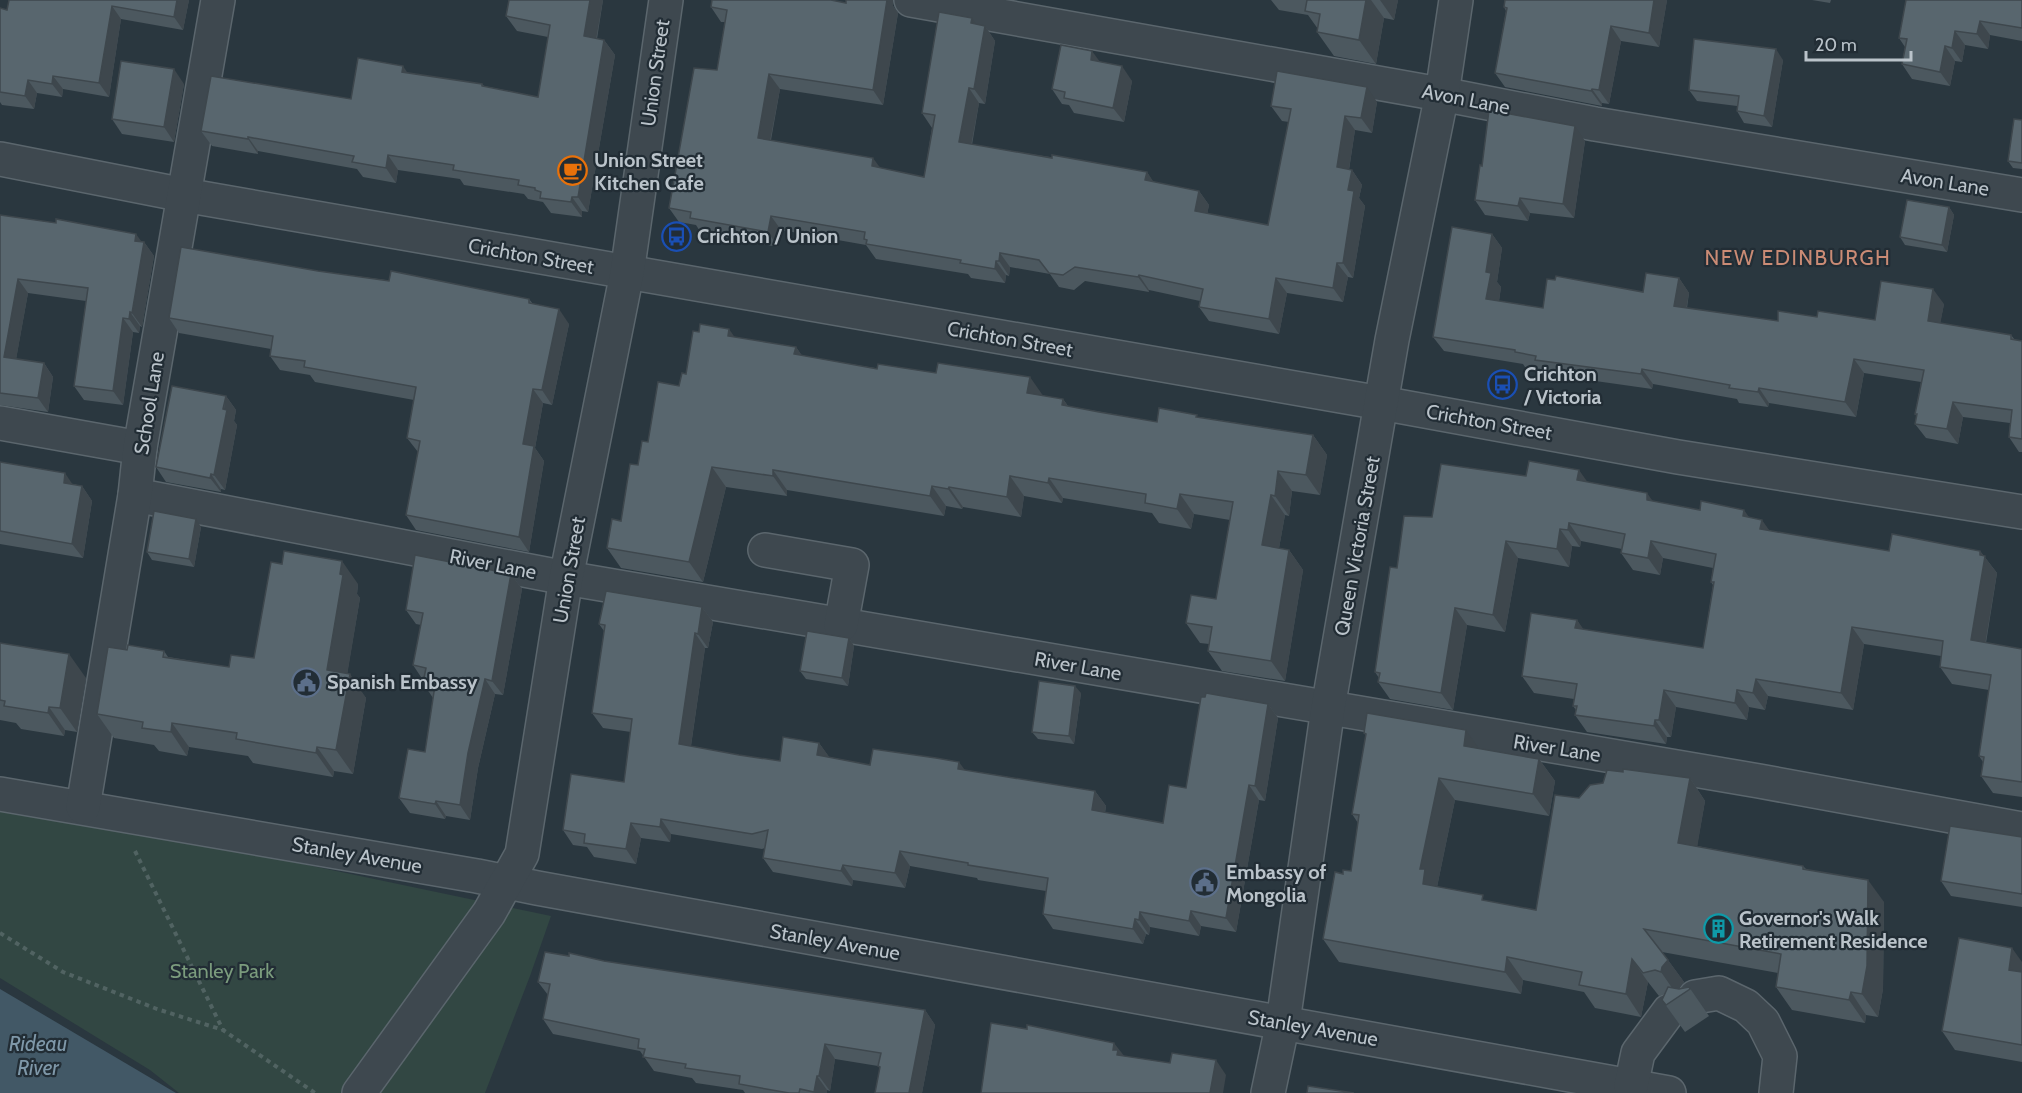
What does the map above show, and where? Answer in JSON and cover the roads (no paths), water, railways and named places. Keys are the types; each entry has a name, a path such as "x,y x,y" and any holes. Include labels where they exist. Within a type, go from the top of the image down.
{"street":[{"name":"School Lane","path":"83,807 135,495 140,448 218,0"},
{"name":"Union Street","path":"359,1093 489,913 522,854 566,578 627,273 666,0"},
{"name":"Avon Lane","path":"911,0 1442,94 1595,124 2022,195"},
{"name":"Queen Victoria Street","path":"1268,1093 1282,1022 1328,708 1392,340 1442,94 1456,0"},
{"name":"Crichton Street","path":"0,159 184,195 1381,403 1678,457 2022,512"},
{"path":"0,423 140,448"},
{"name":"River Lane","path":"135,495 566,578 1759,781 2022,829"},
{"path":"765,550 852,565 841,625"},
{"name":"Stanley Avenue","path":"0,794 507,882 1669,1093"},
{"path":"1631,1086 1638,1053 1682,1004 1719,993 1746,1006 1763,1022 1780,1056 1776,1093"}],"water":[{"name":"Rideau River","path":"0,989 176,1093 0,1093"}],"place":[{"name":"Union Street Kitchen Cafe","path":"573,171"},
{"name":"Crichton / Union","path":"676,236"},
{"name":"Crichton / Victoria","path":"1503,385"},
{"name":"Spanish Embassy","path":"306,682"},
{"name":"Embassy of Mongolia","path":"1205,883"},
{"name":"Governor's Walk Retirement Residence","path":"1718,929"}],"district":[{"name":"NEW EDINBURGH","path":"1798,257"}],"park label":[{"name":"Stanley Park","path":"222,971"}]}
